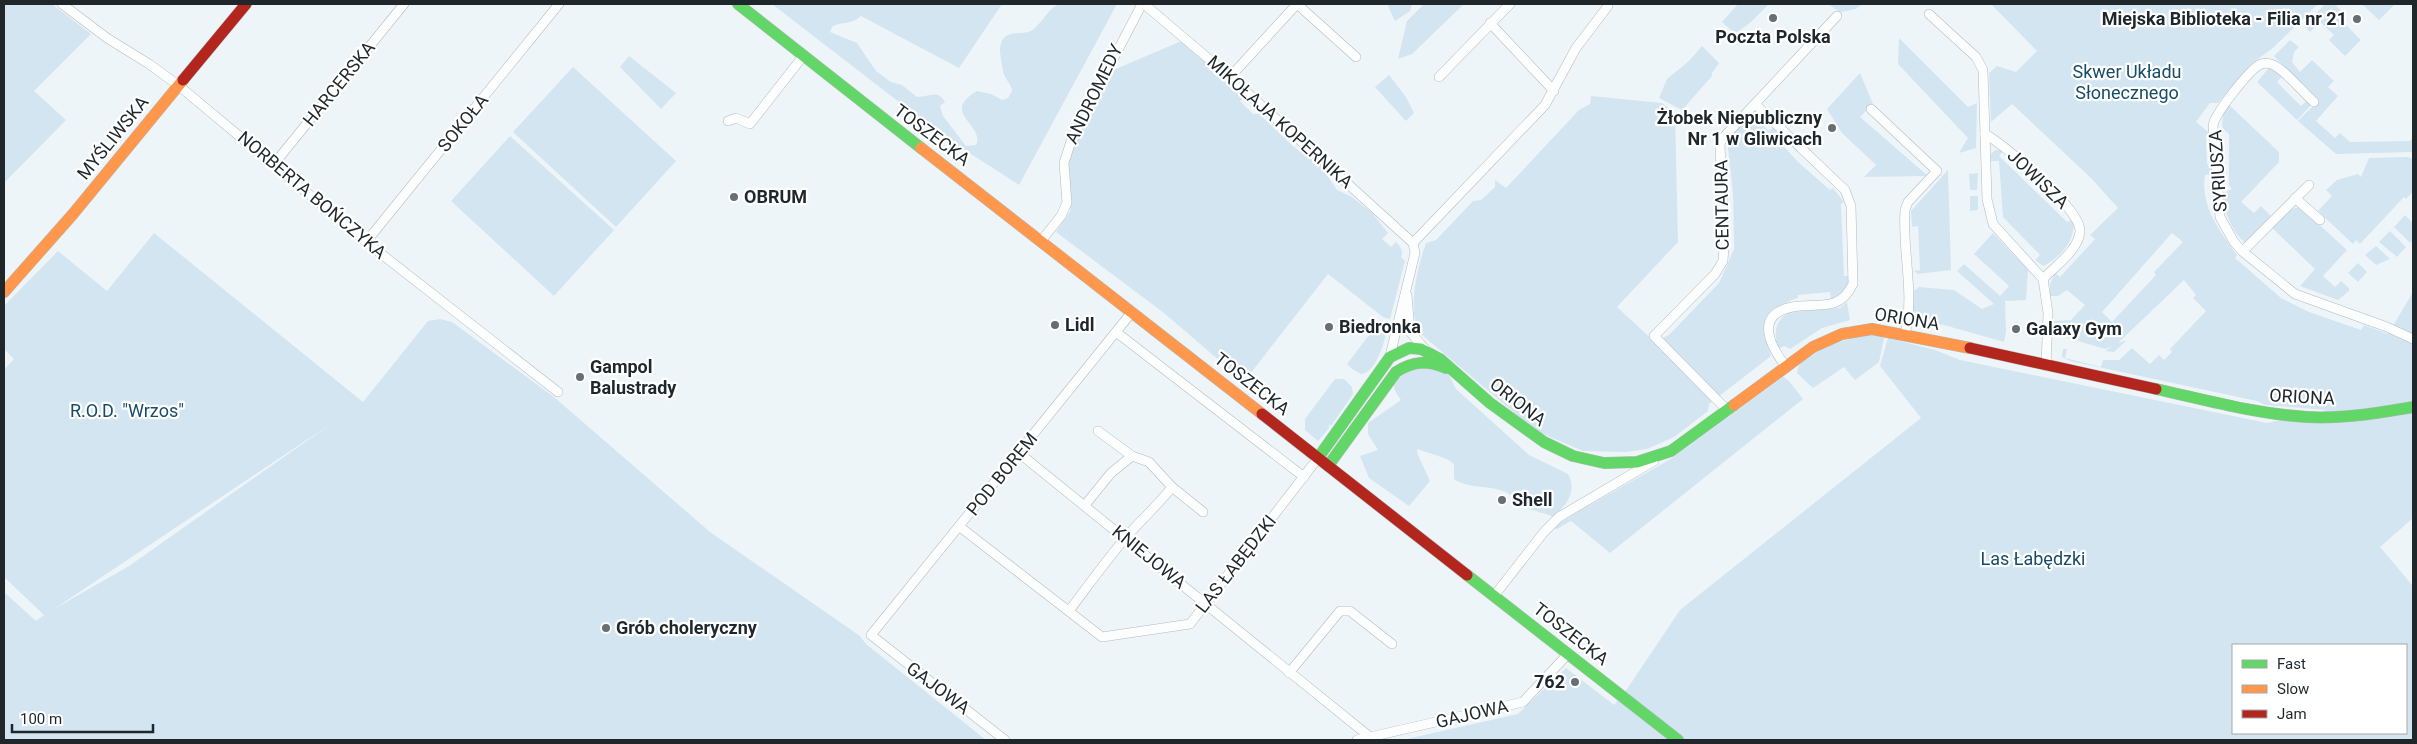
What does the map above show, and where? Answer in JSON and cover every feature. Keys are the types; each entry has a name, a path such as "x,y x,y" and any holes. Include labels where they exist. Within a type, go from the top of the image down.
{"street":[{"name":"NORBERTA BOŃCZYKA","path":"62,4 107,38 144,60 178,85 366,242 558,392"},
{"name":"MYŚLIWSKA","path":"4,292 67,221 246,4"},
{"name":"HARCERSKA","path":"274,164 404,4"},
{"name":"SOKOŁA","path":"366,242 559,4"},
{"name":"TOSZECKA","path":"738,4 857,100 1041,241 1678,740"},
{"name":"MIKOŁAJA KOPERNIKA","path":"1143,4 1230,77 1414,243"},
{"name":"ANDROMEDY","path":"1041,241 1061,216 1067,203 1064,163 1072,138 1143,4"},
{"path":"1230,77 1297,4 1356,57"},
{"path":"1439,77 1510,4"},
{"path":"1318,458 1394,349 1415,252 1414,243 1544,105 1554,91 1576,48 1608,6"},
{"name":"JOWISZA","path":"1929,14 1976,56 1981,65 1984,87 1985,134 1990,216 1999,231 2043,279 2075,246 2080,231 2078,222 2064,202 2001,143 1985,134"},
{"name":"CENTAURA","path":"1728,412 1654,336 1712,278 1723,261 1720,144 1723,138 1837,16"},
{"path":"1490,23 1554,91"},
{"path":"728,121 736,118 750,124 804,56"},
{"name":"SYRIUSZA","path":"2314,102 2279,68 2272,64 2262,64 2231,95 2215,118 2213,125 2216,185 2220,217 2234,242 2295,294 2387,327 2413,339"},
{"path":"1755,104 1841,185 1851,206 1853,284 1848,293 1835,303 1785,309 1778,312 1769,324 1770,343 1786,367"},
{"path":"1871,109 1937,171 1908,202 1905,210 1909,282 1908,323 1905,334"},
{"path":"2243,251 2309,185"},
{"path":"2295,198 2320,220"},
{"path":"2043,279 2047,305 2046,366"},
{"path":"1328,466 1381,391 1411,358 1406,288"},
{"name":"POD BOREM","path":"871,636 1132,312"},
{"name":"ORIONA","path":"1411,358 1426,350 1519,427 1560,451 1580,459 1608,464 1633,463 1662,455 1679,447 1820,343 1842,334 1872,329 1905,334 2253,411 2279,415 2307,417 2358,416 2413,407"},
{"path":"1116,332 1304,477"},
{"path":"1410,332 1416,342 1426,350"},
{"name":"ORIONA","path":"1394,349 1411,358 1443,366 1455,373"},
{"path":"1367,386 1381,391"},
{"path":"1098,431 1132,456 1149,462 1172,487 1203,512"},
{"name":"KNIEJOWA","path":"1019,453 1370,737"},
{"path":"1494,596 1544,532 1559,517 1662,455"},
{"path":"1085,505 1111,473 1132,456"},
{"name":"LAS ŁABĘDZKI","path":"960,527 1102,637 1190,624 1318,458"},
{"path":"1069,611 1126,538 1145,516 1154,511 1172,487"},
{"path":"1289,673 1340,611 1350,611 1392,644"},
{"name":"GAJOWA","path":"871,636 1006,740"},
{"name":"GAJOWA","path":"1357,740 1523,702 1568,654"}],"green space":[{"path":"4,4 52,4 91,34 34,91 66,120 4,183"},
{"path":"772,4 1002,4 959,68 861,16 853,21 835,25 830,32 857,43 876,71 891,82 902,85 917,97 936,95 942,98 945,102 940,106 943,116 966,146 976,145 977,138 975,131 963,112 962,106 966,99 977,91 991,94 1002,100 1008,98 1012,91 1004,74 1000,56 1001,43 1004,38 1008,35 1024,33 1034,29 1059,4 1117,4 1019,185 943,136"},
{"path":"1387,4 1412,4 1410,11 1395,21"},
{"path":"1424,4 1464,4 1412,54 1398,59 1407,21"},
{"path":"1738,4 1769,4 1751,22 1735,34 1722,22"},
{"path":"1828,4 1862,4 1856,9 1840,12"},
{"name":"Las Łabędzki","path":"1991,4 2318,4 2274,47 2250,65 2218,103 2210,103 2196,122 2212,135 2206,136 2207,164 2212,164 2212,174 2205,175 2204,186 2208,207 2224,237 2237,255 2235,258 2281,298 2309,312 2361,330 2364,325 2388,334 2413,292 2413,518 2380,547 2413,586 2413,740 1402,740 1518,714 1566,668 1614,705 1627,689 1680,610 1921,418 1880,366 1888,338 1935,350 1960,360 2267,423 2327,410 2265,405 2257,401 2070,361 2062,357 2063,349 2067,349 2065,358 2101,367 2103,360 2119,360 2132,348 2150,364 2159,355 2164,360 2172,352 2170,349 2206,311 2193,298 2196,295 2184,280 2118,343 2127,340 2114,352 2105,351 2113,346 2105,349 2058,335 2053,330 2052,321 2071,320 2085,305 2067,290 2058,296 2050,296 2050,284 2055,273 2060,277 2095,239 2090,235 2118,208 2091,178 2012,104 1991,122 1989,73 1997,66 2016,72 2037,51","holes":["2172,233 2183,242 2154,272 2156,275 2112,322 2102,312"]},
{"path":"2325,4 2338,4 2336,6 2344,13 2339,18 2361,40 2345,56 2329,40 2334,35 2320,22 2310,32 2304,26"},
{"path":"2362,4 2395,4 2379,20"},
{"path":"1899,38 1968,107 1977,103 1976,148 1959,153 1968,138 1898,64"},
{"path":"2290,40 2299,47 2294,52 2292,62 2300,72 2312,60 2334,81 2328,87 2338,96 2316,121 2335,138 2340,133 2350,142 2410,141 2413,137 2413,152 2336,154 2298,121 2315,104 2313,103 2297,120 2257,82 2272,64 2284,74 2277,82 2301,106 2309,98 2314,102 2317,99 2274,56"},
{"path":"1179,42 1185,42 1246,97 1240,101 1253,114 1259,114 1294,147 1320,165 1337,190 1352,197 1372,213 1388,233 1382,239 1391,247 1396,242 1399,245 1402,251 1401,257 1405,261 1390,319 1383,317 1328,274 1250,374 1241,376 1228,368 1164,313 1056,232 1071,210 1067,203 1064,163 1104,74"},
{"path":"1702,46 1719,63 1712,76 1682,110 1659,98 1667,79 1689,61"},
{"path":"629,56 676,93 661,109 620,67"},
{"path":"573,67 676,161 616,227 513,132"},
{"path":"1860,73 1873,104 1860,117 1928,176 1864,177 1876,165 1842,133 1827,109"},
{"path":"1389,75 1406,97 1414,113 1406,121 1375,87"},
{"path":"1591,96 1662,103 1675,113 1678,242 1617,307 1655,342 1669,335 1719,283 1734,249 1733,193 1727,139 1754,109 1759,114 1755,119 1769,131 1774,127 1779,132 1775,137 1798,162 1830,190 1833,188 1844,202 1841,204 1844,276 1850,276 1844,291 1831,300 1830,292 1798,295 1798,298 1780,306 1771,314 1765,326 1764,335 1771,356 1709,404 1708,411 1674,437 1647,449 1626,452 1583,451 1536,431 1422,335 1414,315 1417,277 1426,243 1436,240 1473,201 1481,200 1495,187 1495,180 1506,188 1579,110 1590,104"},
{"path":"2229,105 2279,152 2279,162 2241,202 2254,213 2261,206 2271,216 2245,243 2232,226 2227,214 2223,193 2232,189 2229,185 2229,134 2222,128 2223,113"},
{"path":"510,136 614,230 554,296 451,201"},
{"path":"1995,150 2003,151 1999,156 2067,222 2073,219 2073,233 2066,247 2056,258 2043,266 2035,260 2040,255 2003,217 1999,161 1991,161 1991,154"},
{"path":"2408,157 2413,159 2413,192 2406,199 2404,197 2360,244 2356,240 2353,244 2318,211 2332,196 2326,190 2337,180 2358,174 2361,177 2369,158"},
{"path":"1948,170 1951,270 1918,274 1914,271 1920,270 1918,226 1912,227 1911,211"},
{"path":"1978,173 1977,190 1970,190 1969,174"},
{"path":"1970,196 1978,196 1978,210 1970,211"},
{"path":"2300,207 2347,250 2323,276 2335,287 2341,281 2349,288 2349,291 2338,300 2300,286 2315,269 2272,228 2290,209"},
{"path":"2405,215 2413,223 2413,240 2410,243 2394,227"},
{"path":"2390,231 2406,247 2397,257 2379,242"},
{"name":"R.O.D. \"Wrzos\"","path":"154,233 363,402 428,321 440,319 452,322 554,397 710,532 860,636 866,644 986,740 4,740 4,592 36,621 44,615 4,577 4,370 14,359 4,349 4,306 58,251 107,291","holes":["335,421 129,566 54,609"]},
{"path":"1993,233 2028,270 2026,300 2005,301 2006,332 2004,342 1944,325 1912,321 1914,291 1919,287 1954,290 1982,309 1994,304 1957,271 1964,264 2000,296 2009,286 1974,254"},
{"path":"2376,246 2390,259 2376,265 2365,255"},
{"path":"2358,263 2367,272 2358,282 2348,273"},
{"path":"1847,302 1850,320 1822,328 1790,349 1784,346 1778,349 1776,328 1785,315 1790,312 1840,308"},
{"path":"1384,324 1388,324 1385,337 1380,353 1372,368 1361,374 1352,369 1347,364 1369,335"},
{"path":"1882,335 1884,338 1879,362 1855,380 1844,367 1813,388 1797,373 1799,365 1825,348 1842,341"},
{"path":"1421,365 1448,373 1456,389 1529,455 1568,474 1572,486 1569,498 1553,517 1527,508 1506,492 1459,482 1454,479 1454,464 1447,459 1417,449 1430,481 1409,506 1369,478 1360,456 1378,450 1368,434 1368,423 1401,400 1394,386 1398,376"},
{"path":"1783,377 1789,381 1803,399 1610,553 1571,521 1557,529 1553,528 1567,518 1669,460"},
{"path":"1335,379 1344,379 1352,387 1353,394 1318,441 1305,430 1305,419"}],"traffic: fast":[{"path":"738,4 921,148"},
{"path":"1318,458 1390,357 1409,348 1421,349 1440,359 1490,403 1544,442 1573,456 1604,463 1637,462 1671,451 1734,405"},
{"path":"1328,466 1396,372 1402,368 1421,363 1446,368"},
{"path":"2156,389 2250,410 2307,417 2347,416 2413,407"},
{"path":"1467,575 1678,740"}],"traffic: slow":[{"path":"4,292 73,214 183,80"},
{"path":"921,148 1262,414"},
{"path":"1734,405 1813,347 1842,334 1872,329 1970,348"}],"traffic: jam":[{"path":"183,80 246,4"},
{"path":"1970,348 2156,389"},
{"path":"1262,414 1467,575"}],"place":[{"name":"Poczta Polska","path":"1773,18"},
{"name":"Miejska Biblioteka - Filia nr 21","path":"2357,19"},
{"name":"Żłobek Niepubliczny Nr 1 w Gliwicach","path":"1832,128"},
{"name":"OBRUM","path":"734,197"},
{"name":"Lidl","path":"1055,325"},
{"name":"Biedronka","path":"1329,327"},
{"name":"Galaxy Gym","path":"2016,329"},
{"name":"Gampol Balustrady","path":"580,377"},
{"name":"Shell","path":"1502,500"},
{"name":"Grób choleryczny","path":"606,628"},
{"name":"762","path":"1575,682"}],"park label":[{"name":"Skwer Układu Słonecznego","path":"2127,82"}]}
